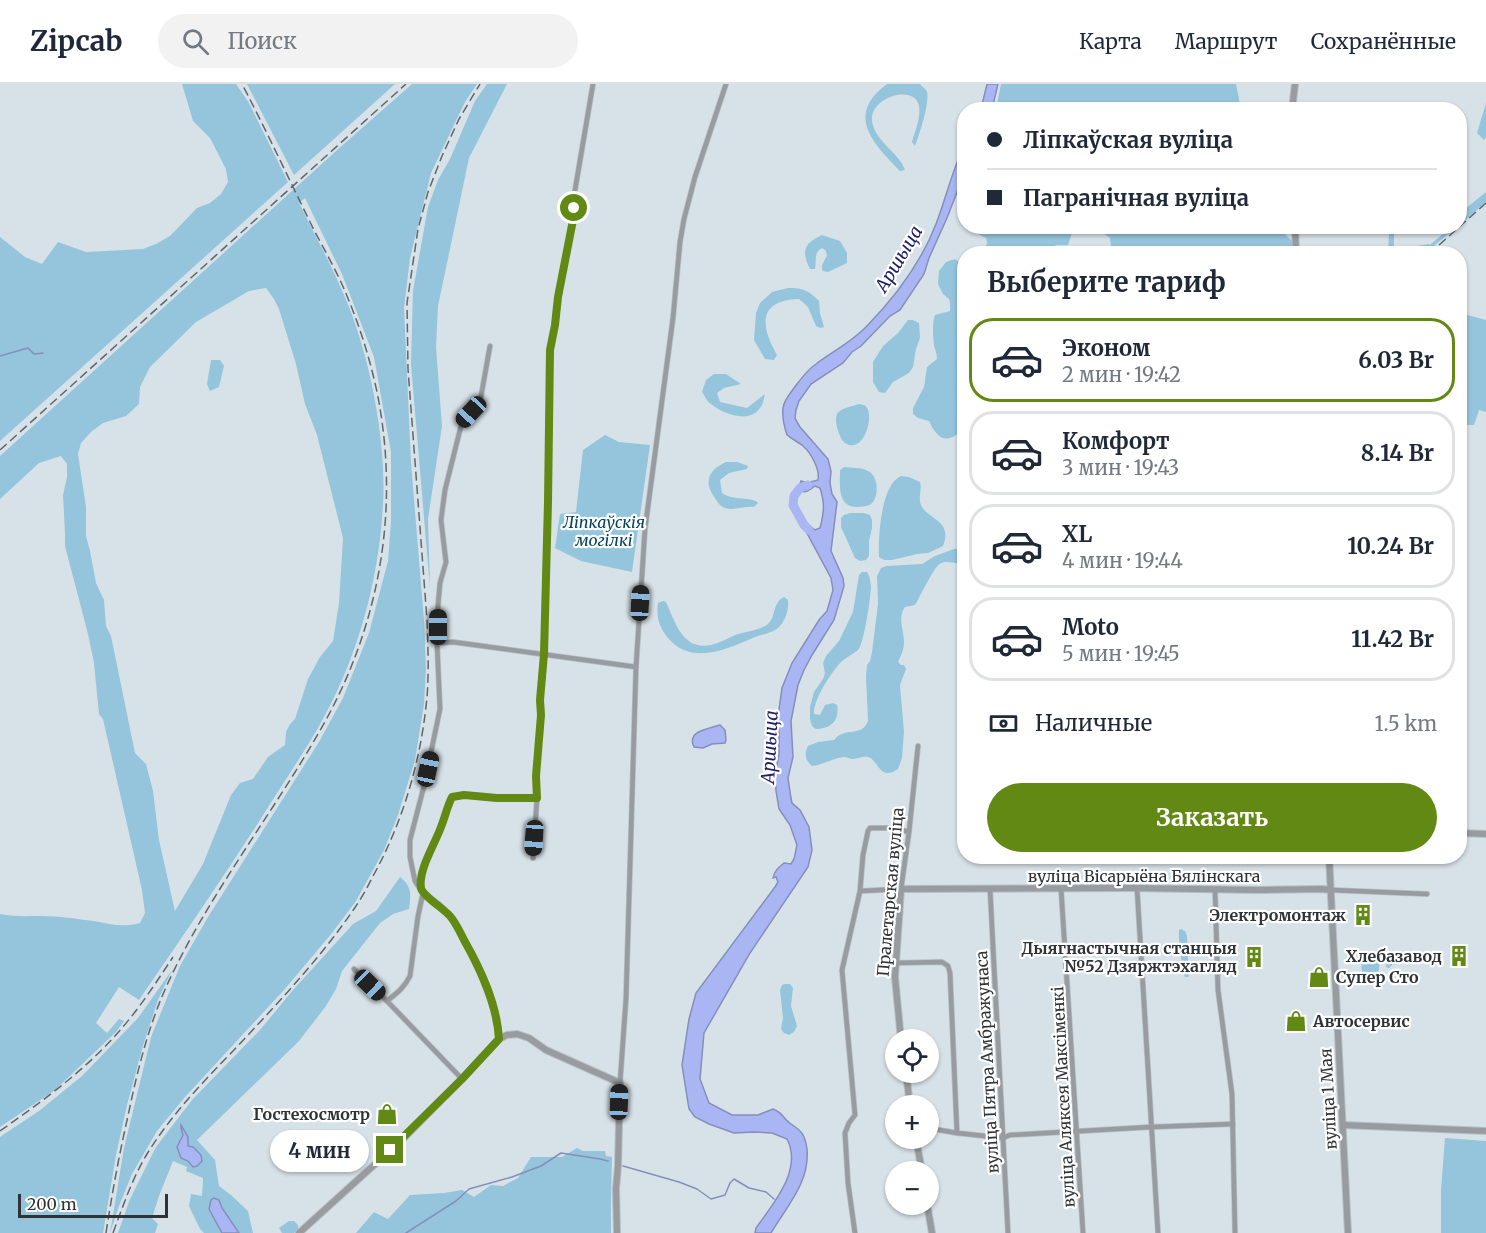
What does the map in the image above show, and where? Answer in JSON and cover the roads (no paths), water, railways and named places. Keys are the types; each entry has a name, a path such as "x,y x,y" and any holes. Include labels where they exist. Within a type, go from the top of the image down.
{"street":[{"path":"532,858 544,654 550,350 573,220 574,196 593,84"},
{"path":"617,1233 616,1189 626,999 636,667 645,530 684,219 695,177 726,84"},
{"path":"1293,102 1295,84"},
{"path":"490,346 480,402 462,422 445,490 441,520 446,562 440,583 437,643 440,709 410,840 410,857 416,881 422,890 450,916 474,957 495,1012 499,1039"},
{"path":"437,643 453,642 636,667"},
{"name":"Пралетарская вуліца","path":"900,1029 895,963 901,889 918,747"},
{"path":"387,1001 400,992 410,976 422,890 421,875 452,797 464,795 537,798"},
{"path":"855,1233 848,1183 845,1133 855,1114 842,970 860,891 862,855 868,831 870,828 893,828 909,832"},
{"path":"1467,833 1486,834"},
{"name":"вуліца 1 Мая","path":"1329,864 1348,1233"},
{"name":"вуліца Аляксея Максіменкі","path":"1061,888 1083,1233"},
{"path":"1137,888 1158,1233"},
{"name":"вуліца Вісарыёна Бялінскага","path":"860,891 1137,888 1322,889 1427,894"},
{"name":"вуліца Пятра Амбражунаса","path":"990,889 1008,1233"},
{"path":"1215,889 1218,990 1232,1094 1235,1233"},
{"path":"895,963 942,962 948,966 957,1133"},
{"path":"354,969 462,1079"},
{"path":"299,1233 405,1137 499,1039 507,1035 517,1034 529,1038 554,1054 620,1083"},
{"path":"939,1130 1003,1138 1010,1135 1233,1124"},
{"path":"1343,1125 1486,1131"},
{"path":"929,1215 932,1233"}],"waterway":[{"path":"0,356 28,348 34,354 43,353"},
{"path":"808,485 800,488 794,496 793,505 809,530"},
{"path":"406,1233 456,1201 469,1189 541,1166 561,1153 608,1161"},
{"path":"623,1166 679,1182 697,1189 711,1199 725,1195 734,1179 749,1188 766,1192 774,1199"}],"railway":[{"path":"106,1233 135,1083 160,1001 201,920 299,766 339,694 370,611 385,525 384,437 377,392 364,343 339,278 242,84"},
{"path":"0,450 406,84"},
{"path":"113,1233 137,1173 166,1126 199,1087 297,982 357,905 393,835 409,790 424,721 428,688 428,659 408,369 407,303 418,229 428,192 459,119 480,84"},
{"path":"1467,220 1486,203"},
{"path":"1438,246 1451,234"},
{"path":"0,1131 64,1083 109,1043 136,1011 173,957"}],"place":[{"name":"Электромонтаж","path":"1363,915"},
{"name":"Хлебазавод","path":"1459,956"},
{"name":"Дыягнастычная станцыя №52 Дзяржтэхагляд","path":"1254,957"},
{"name":"Супер Сто","path":"1319,977"},
{"name":"Автосервис","path":"1296,1021"},
{"name":"Гостехосмотр","path":"387,1114"}],"water label":[{"name":"Аршыца","path":"899,259"},
{"name":"Аршыца","path":"770,747"}],"park label":[{"name":"Ліпкаўскія могілкі","path":"604,531"}]}
